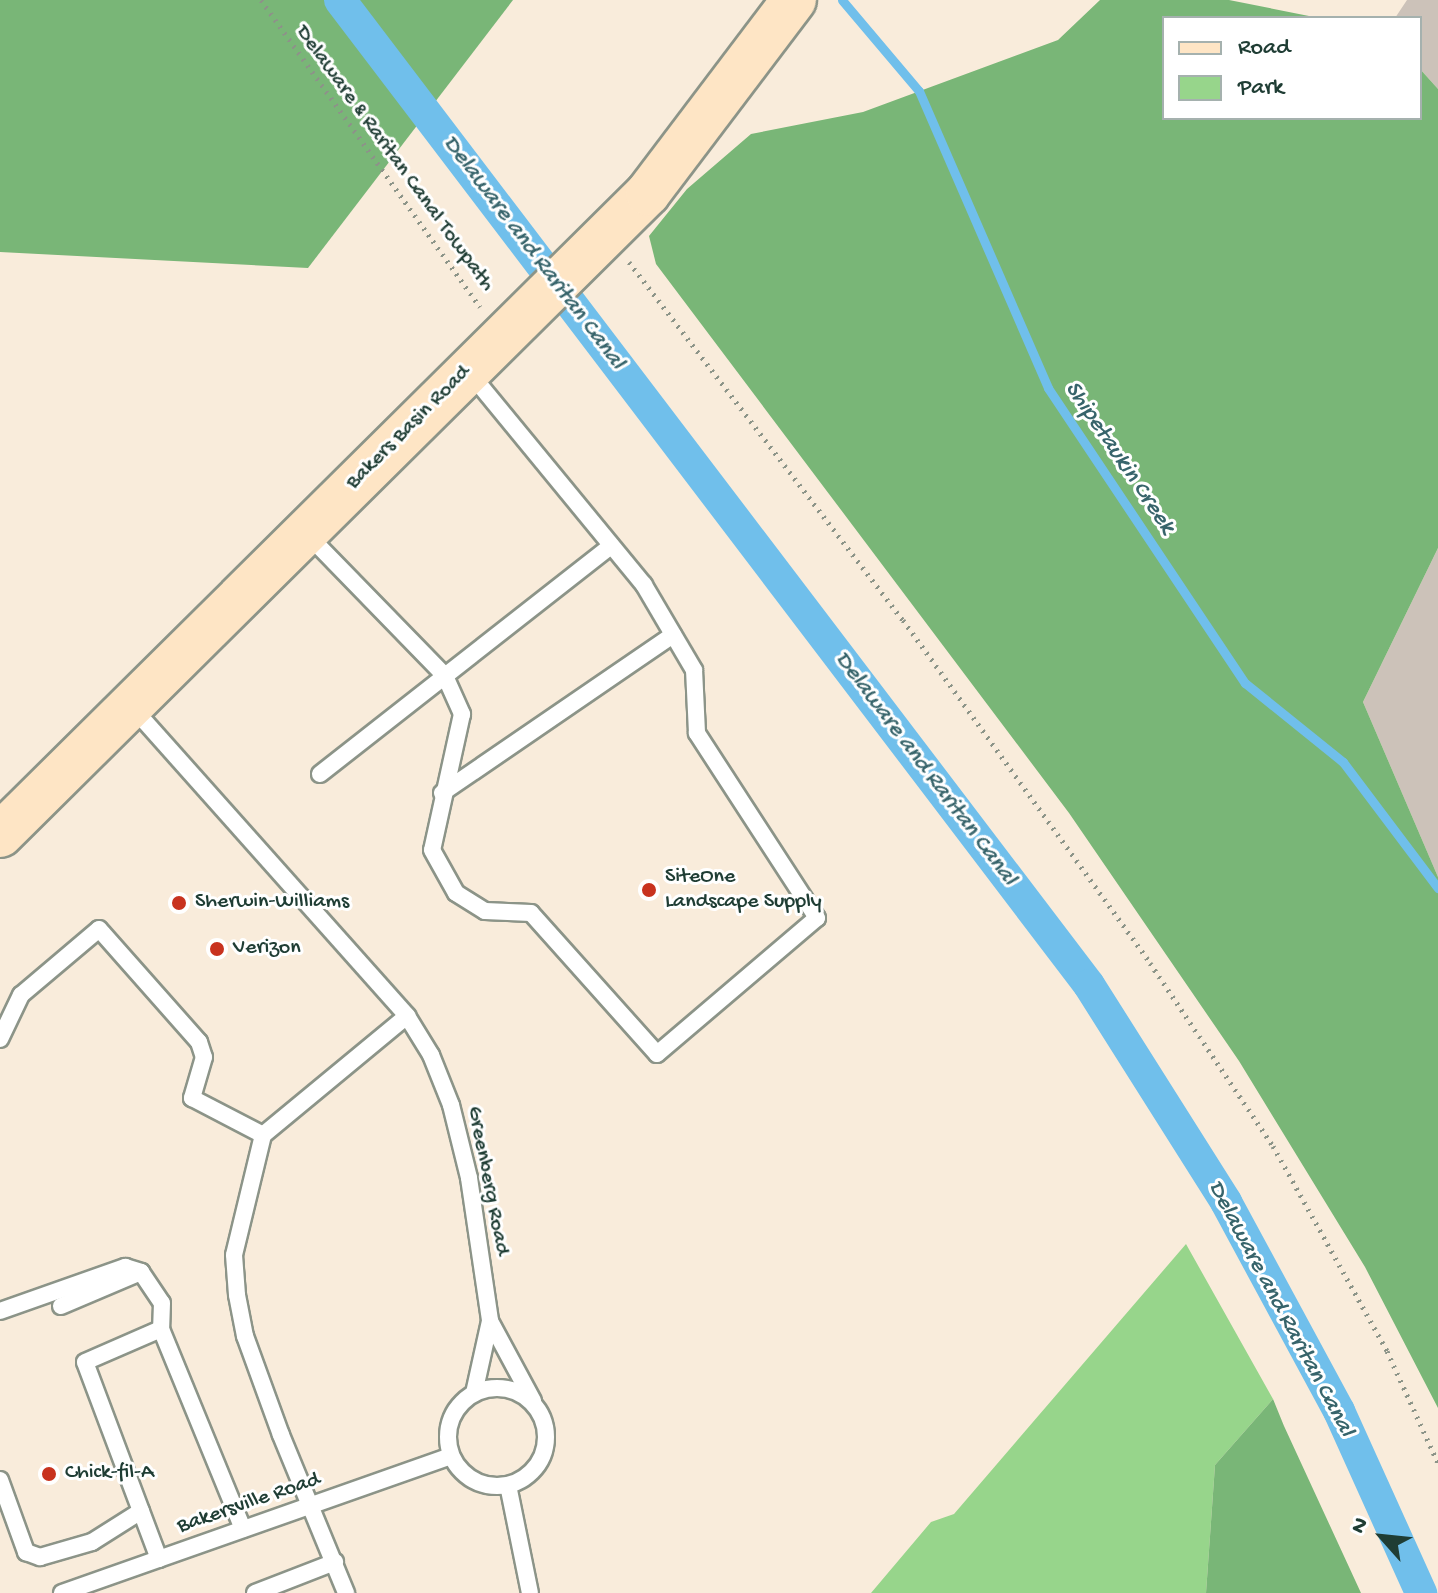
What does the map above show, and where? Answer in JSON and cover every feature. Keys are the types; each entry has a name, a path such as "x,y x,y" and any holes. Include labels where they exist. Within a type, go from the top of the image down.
{"main road":[{"name":"Bakers Basin Road","path":"0,835 594,248 672,164 790,6"}],"lane":[{"path":"305,532 445,676 462,714 442,793 432,850 456,893 485,911 531,913 657,1054 817,918 697,733 694,670 644,585 468,370"},
{"path":"320,774 611,546"},
{"path":"442,793 673,635"},
{"name":"Greenberg Road","path":"131,706 407,1016 451,1105 469,1178 490,1321 474,1393 454,1413 451,1456"},
{"path":"0,1039 21,995 99,929 199,1042 204,1057 192,1098 263,1135"},
{"path":"346,1593 245,1336 237,1295 234,1255 263,1135 407,1016"},
{"path":"0,1311 103,1271 125,1267 141,1272 162,1303 161,1329 243,1529"},
{"path":"61,1306 141,1272"},
{"path":"451,1456 468,1477 494,1487 508,1485 536,1468 544,1452 544,1419 490,1321"},
{"path":"159,1559 85,1362 161,1329"},
{"path":"474,1393 505,1388 534,1404"},
{"name":"Bakersville Road","path":"62,1593 451,1456"},
{"path":"0,1480 26,1552 40,1557 92,1542 141,1511"},
{"path":"508,1485 530,1593"},
{"path":"255,1593 335,1562"}],"path":[{"name":"Delaware & Raritan Canal Towpath","path":"261,0 517,323"},
{"path":"594,248 903,620 1176,1002 1273,1146 1387,1351 1438,1463"}],"shaded area":[{"path":"1407,0 1438,0 1438,89 1422,71 1422,16 1396,16"},
{"path":"1438,548 1438,877 1363,702"}],"green space":[{"path":"0,0 513,0 308,268 0,252"},
{"path":"1100,0 1229,0 1309,16 1162,16 1162,120 1422,120 1422,71 1438,89 1438,548 1363,702 1438,877 1438,1408 1365,1267 1239,1061 1069,813 656,264 649,236 687,189 751,134 863,112 1058,40"},
{"path":"1186,1244 1273,1399 1215,1465 1206,1593 871,1593 931,1522 954,1514"},
{"path":"1273,1399 1361,1593 1206,1593 1215,1465"}],"waterway":[{"name":"Delaware and Raritan Canal","path":"340,0 1089,985 1226,1202 1339,1411 1421,1593"},
{"name":"Shipetaukin Creek","path":"842,0 919,91 1048,388 1245,683 1343,762 1438,888"}],"place":[{"name":"SiteOne Landscape Supply","path":"649,890"},
{"name":"Sherwin-Williams","path":"179,903"},
{"name":"Verizon","path":"217,949"},
{"name":"Chick-fil-A","path":"49,1474"}]}
